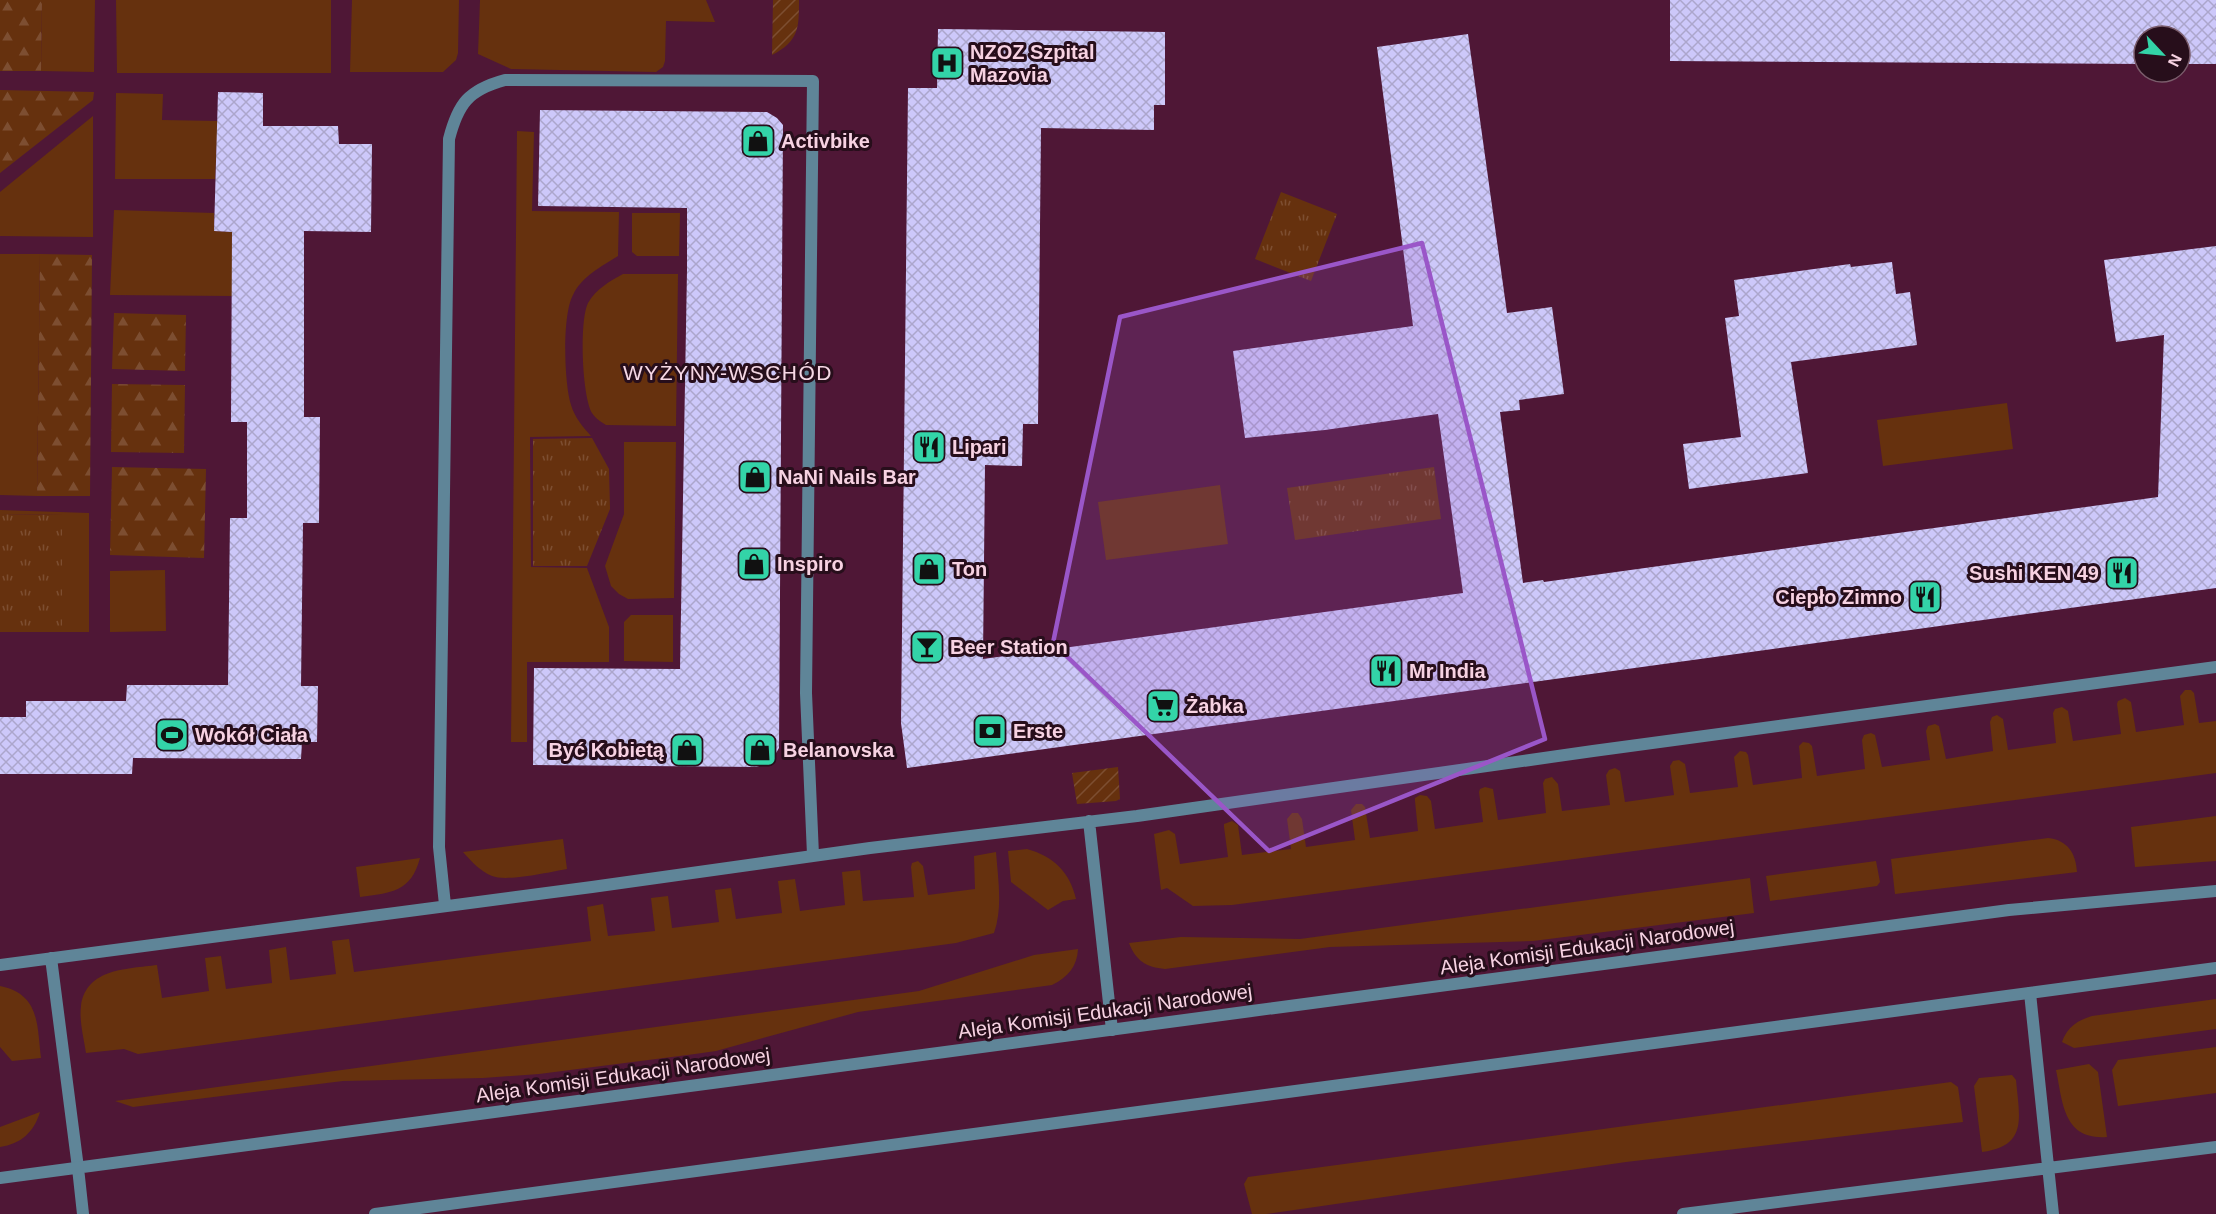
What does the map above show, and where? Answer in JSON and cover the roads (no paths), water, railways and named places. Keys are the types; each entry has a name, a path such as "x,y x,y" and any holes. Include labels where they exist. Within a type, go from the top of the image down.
{"street":[{"path":"445,905 439,847 449,139 455,115 474,92 488,84 505,80 813,81 806,693 813,855"},
{"path":"0,965 592,887 813,855 1089,821 2216,667"},
{"path":"1089,821 1112,1030"},
{"name":"Aleja Komisji Edukacji Narodowej","path":"0,1178 2009,910 2216,891"},
{"path":"51,958 83,1214"},
{"path":"375,1214 2216,968"},
{"path":"2030,993 2053,1214"},
{"path":"1683,1214 2216,1147"}],"place":[{"name":"NZOZ Szpital Mazovia","path":"947,63"},
{"name":"Activbike","path":"758,141"},
{"name":"Lipari","path":"929,447"},
{"name":"NaNi Nails Bar","path":"755,477"},
{"name":"Inspiro","path":"754,564"},
{"name":"Ton","path":"929,569"},
{"name":"Sushi KEN 49","path":"2122,573"},
{"name":"Ciepło Zimno","path":"1925,597"},
{"name":"Beer Station","path":"927,647"},
{"name":"Mr India","path":"1386,671"},
{"name":"Żabka","path":"1163,706"},
{"name":"Erste","path":"990,731"},
{"name":"Wokół Ciała","path":"172,735"},
{"name":"Być Kobietą","path":"687,750"},
{"name":"Belanovska","path":"760,750"}],"district":[{"name":"WYŻYNY-WSCHÓD","path":"728,372"}]}
